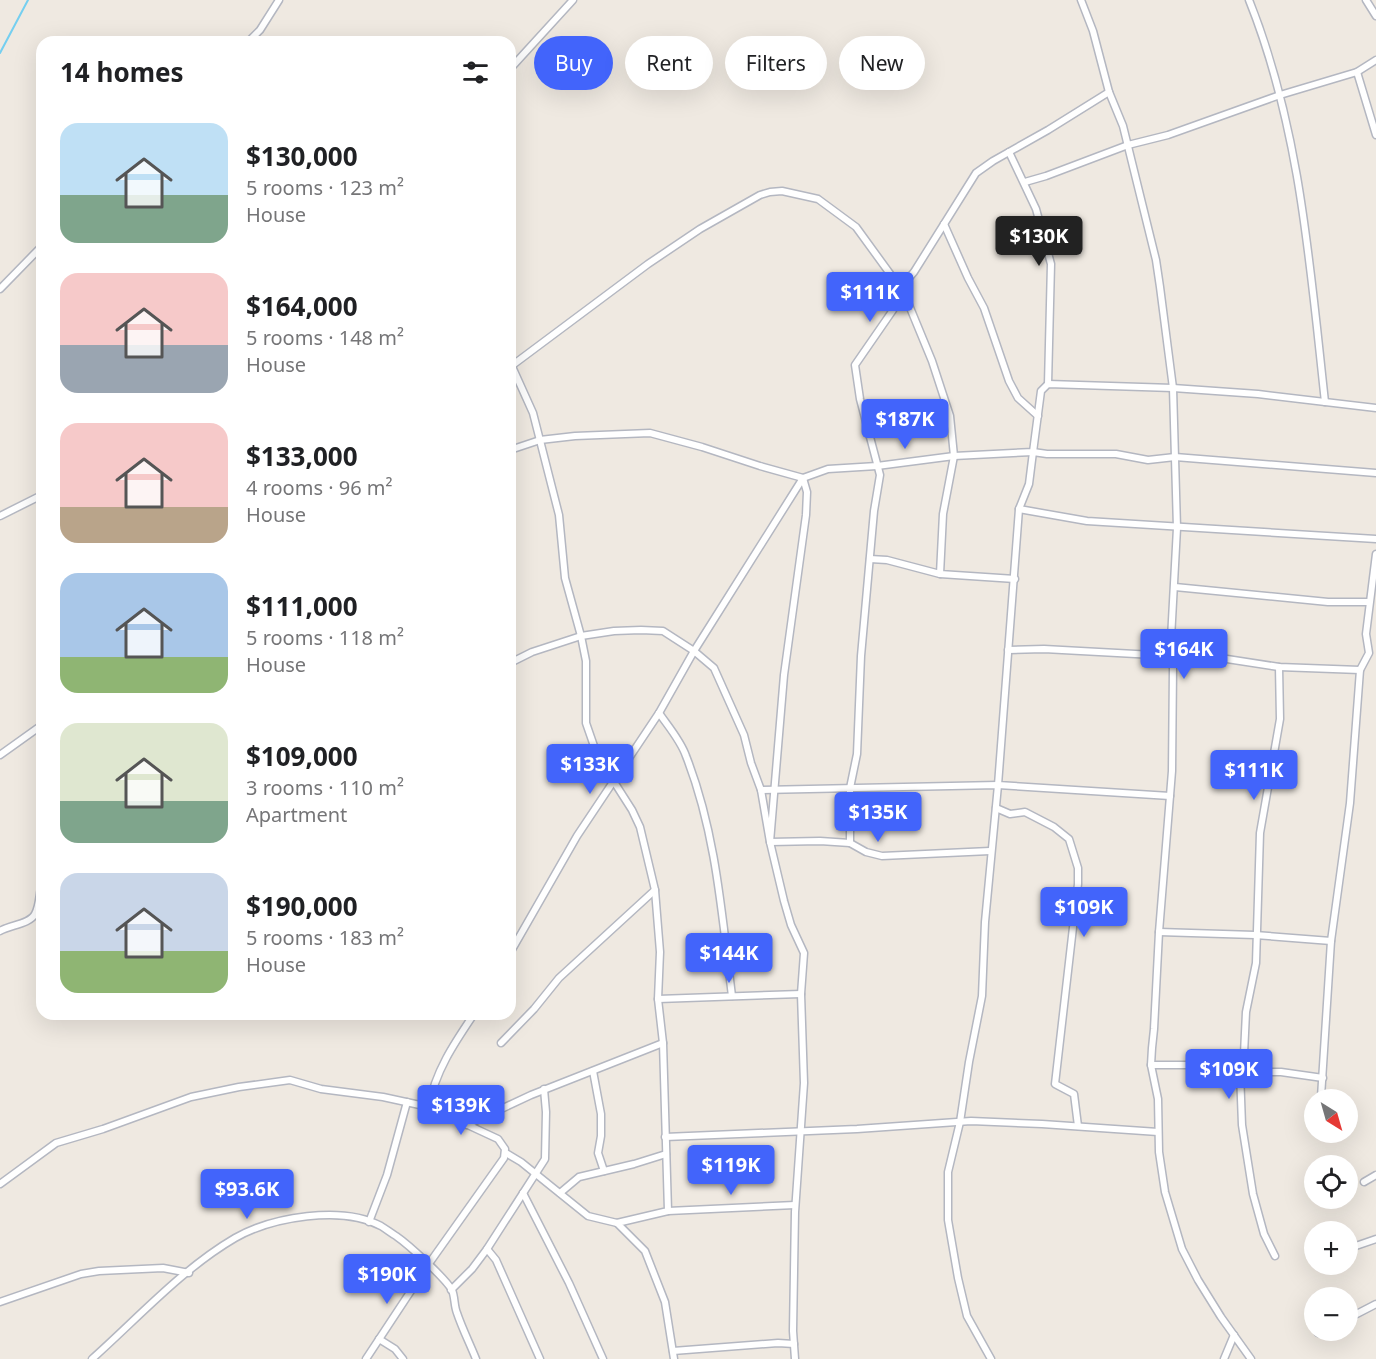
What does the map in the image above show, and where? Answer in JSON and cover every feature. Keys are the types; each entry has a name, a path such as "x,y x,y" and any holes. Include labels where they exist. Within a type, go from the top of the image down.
{"street":[{"path":"255,36 274,11 279,0"},
{"path":"516,62 573,0"},
{"path":"1081,0 1093,31 1109,92 1123,126 1156,260 1173,388 1177,528 1170,657 1173,668 1173,704 1170,796 1151,1065 1158,1099 1159,1152 1165,1192 1182,1249 1198,1280 1251,1359"},
{"path":"1249,0 1262,32 1280,95 1303,210 1325,402"},
{"path":"1366,0 1376,16"},
{"path":"1025,182 1128,145 1168,135 1280,95 1357,72 1376,60"},
{"path":"1357,72 1376,135"},
{"path":"850,843 850,788 857,754 861,656 880,475 860,399 855,365 893,310 900,296 901,287 914,272 976,173 1109,92"},
{"path":"991,1359 967,1316 958,1278 948,1220 948,1172 960,1122 982,996 990,851 998,785 1019,509 1029,484 1041,391 1048,384 1051,264 1036,208 1009,152"},
{"path":"516,361 700,229 760,195 770,192 798,194 818,199 856,227 901,287 932,361 950,416 954,456 943,514 940,574"},
{"path":"944,224 984,308 1018,398 1038,416"},
{"path":"0,289 36,252"},
{"path":"516,376 533,413 558,515 565,578 586,661 586,723 595,749 640,827 655,890 660,952 658,999 663,1043 668,1211"},
{"path":"1048,384 1173,388 1376,408"},
{"path":"516,448 540,440 575,436 650,433 803,477 828,469 877,466 954,456 1033,452 1116,454 1148,460 1175,457 1376,473"},
{"path":"516,943 577,836 659,713 694,651 803,477"},
{"path":"770,842 784,675 806,515 807,492 803,477"},
{"path":"0,516 36,498"},
{"path":"1019,509 1087,521 1376,539"},
{"path":"1369,652 1366,634 1376,554"},
{"path":"870,559 886,560 940,574 1015,579"},
{"path":"1175,587 1328,602 1369,602"},
{"path":"516,660 532,652 581,636 614,631 663,632 694,651 714,668 744,735 761,790 770,842 791,925 804,953 801,994 804,1083 795,1205 795,1359"},
{"path":"1322,1089 1331,941 1350,803 1360,669 1369,652 1376,646"},
{"path":"1008,651 1044,649 1227,659 1279,668 1360,669"},
{"path":"1275,1256 1264,1234 1253,1194 1242,1125 1240,1072 1244,1054 1246,1012 1256,963 1255,935 1260,832 1280,719 1279,668"},
{"path":"659,713 686,754 701,805 716,867 732,996"},
{"path":"0,755 36,729"},
{"path":"761,790 998,785 1170,796"},
{"path":"996,808 1010,814 1025,812 1054,827 1069,839 1078,868 1055,1084 1074,1094 1078,1126"},
{"path":"770,842 850,843 866,852 882,856 990,851"},
{"path":"501,1043 534,1009 559,978 655,890"},
{"path":"0,931 32,919 36,913"},
{"path":"1159,932 1255,935 1331,941"},
{"path":"658,999 801,994"},
{"path":"429,1107 431,1095 452,1046 470,1020"},
{"path":"467,1125 544,1089 663,1043"},
{"path":"1151,1065 1200,1065 1240,1072 1281,1072 1323,1078"},
{"path":"593,1071 601,1114 598,1153 604,1171"},
{"path":"0,1184 56,1143 103,1129 191,1097 239,1087 290,1080 321,1089 429,1107 498,1139 506,1154 521,1162 588,1216 617,1224 645,1251 665,1302 674,1359"},
{"path":"451,1290 472,1269 487,1249 545,1159 544,1089"},
{"path":"369,1222 387,1174 407,1102"},
{"path":"665,1137 960,1122 1078,1126 1158,1132"},
{"path":"366,1359 428,1265 506,1154"},
{"path":"560,1193 579,1177 666,1154"},
{"path":"1364,1182 1376,1175"},
{"path":"523,1193 569,1283 603,1359"},
{"path":"617,1224 668,1211 795,1205"},
{"path":"92,1359 189,1273 236,1238 277,1222 320,1215 360,1218 380,1225 405,1242 451,1290 457,1313 476,1359"},
{"path":"1358,1245 1376,1239"},
{"path":"487,1249 496,1260 540,1359"},
{"path":"0,1302 99,1270 163,1269 189,1273"},
{"path":"1358,1313 1376,1304"},
{"path":"1224,1359 1234,1335"},
{"path":"379,1339 395,1349 403,1359"},
{"path":"673,1351 778,1342 794,1344"}],"waterway":[{"path":"0,53 28,0"}]}
